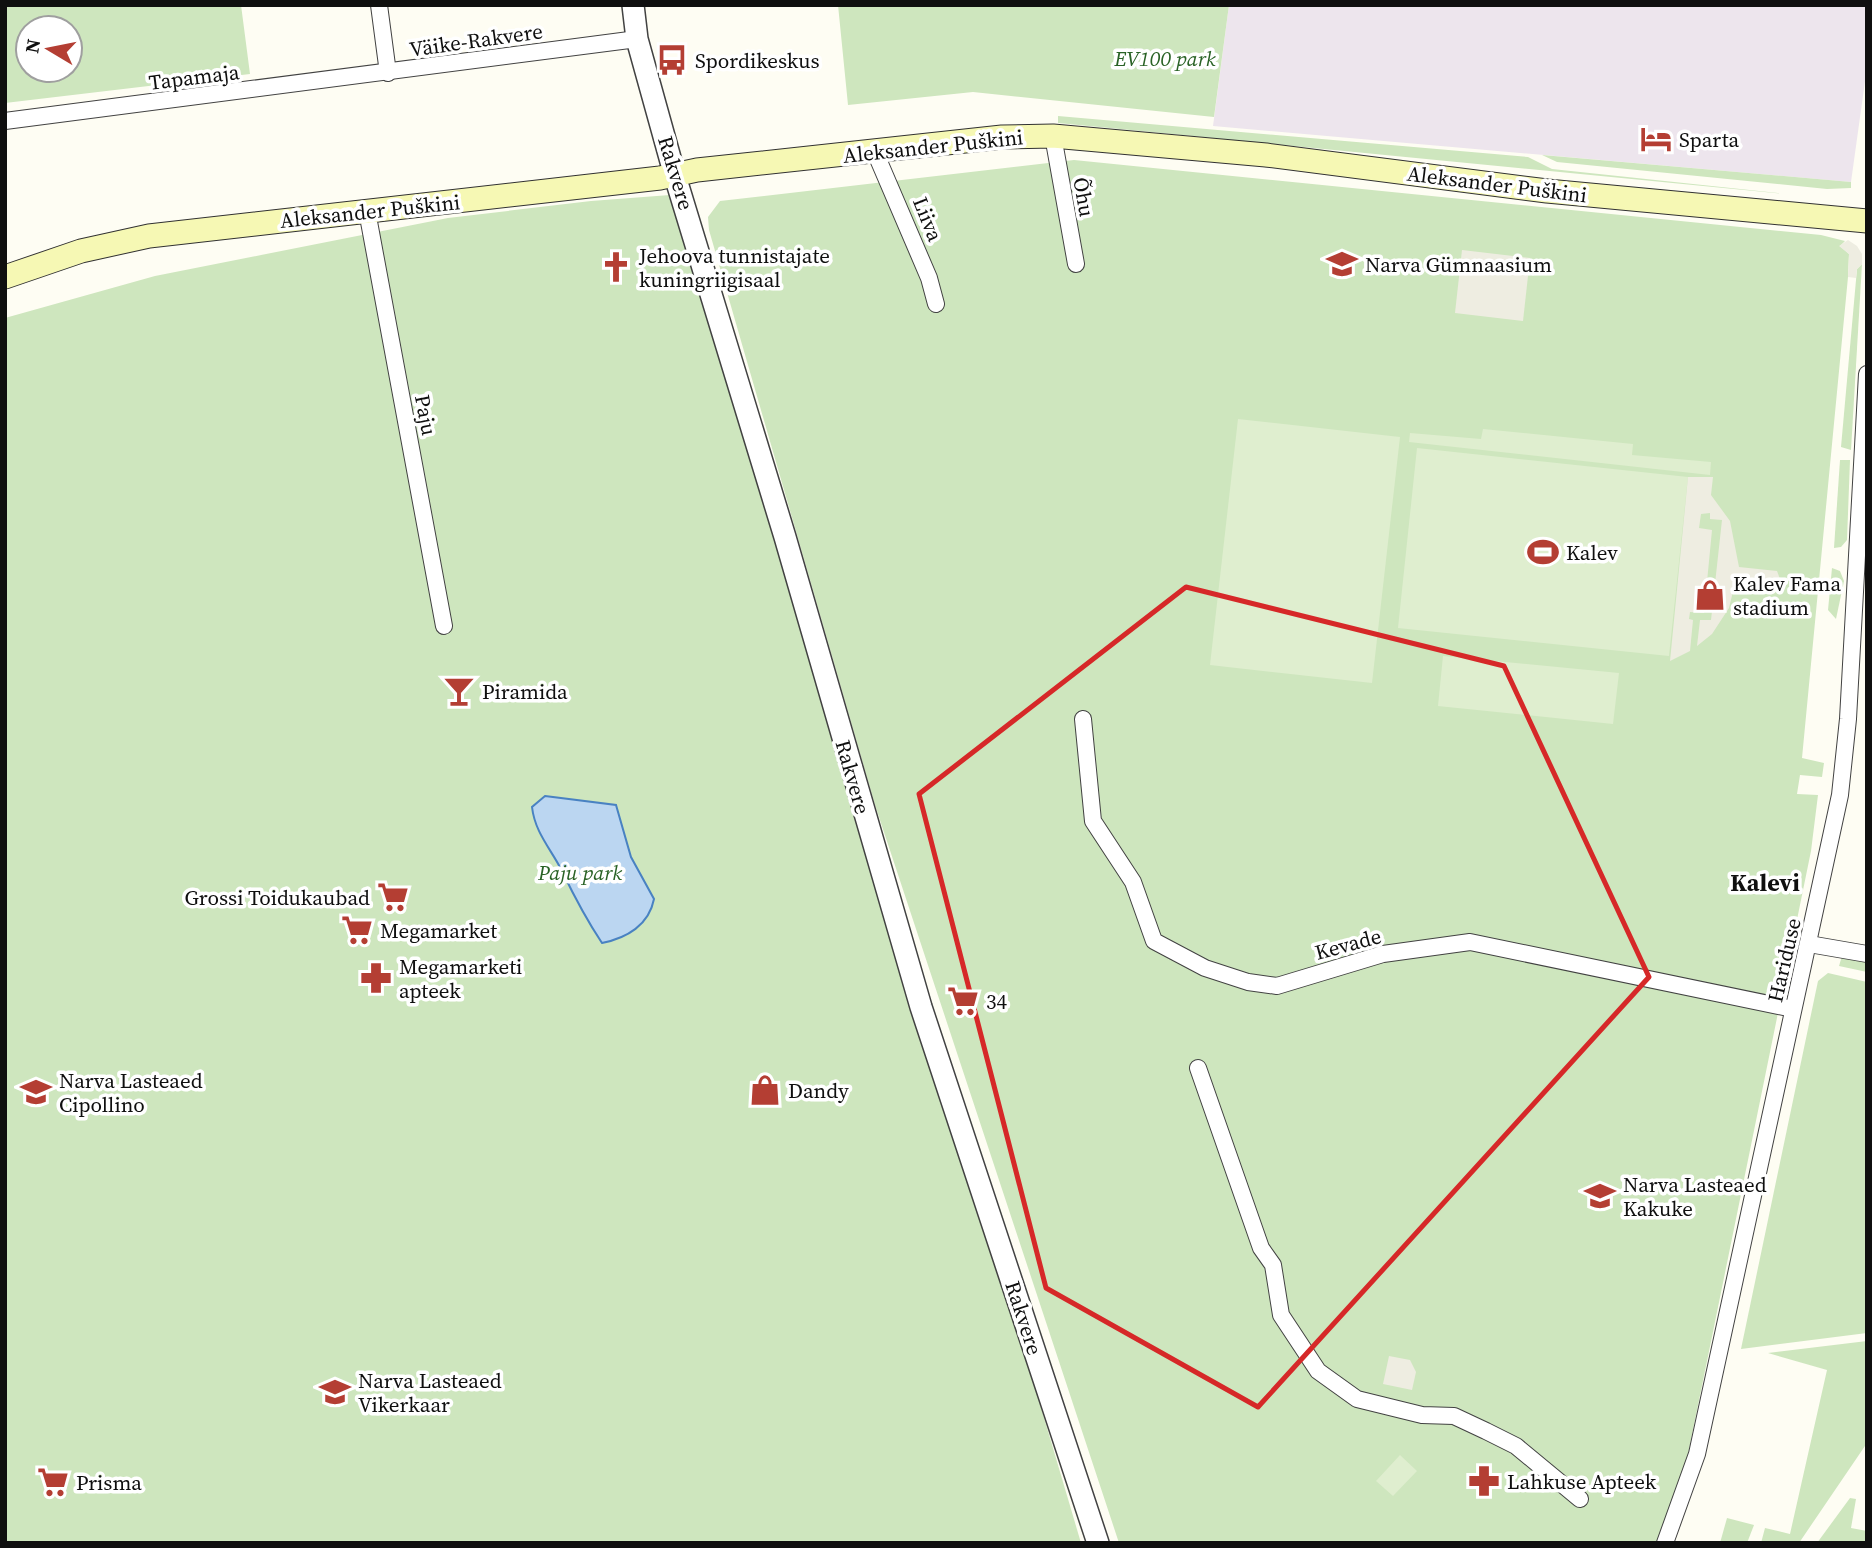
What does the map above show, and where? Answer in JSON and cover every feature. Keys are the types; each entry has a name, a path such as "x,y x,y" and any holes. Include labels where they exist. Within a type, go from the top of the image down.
{"main road":[{"name":"Aleksander Puškini","path":"5,277 81,251 149,236 675,176 697,170 1002,137 1054,136 1266,155 1547,191 1867,221"}],"street":[{"name":"Väike-Rakvere","path":"379,5 388,73 637,39"},
{"name":"Rakvere","path":"633,5 637,39 675,176 785,537 921,1007 965,1133 1098,1543"},
{"name":"Tapamaja","path":"5,121 388,73"},
{"name":"Õhu","path":"1054,136 1076,264"},
{"name":"Liiva","path":"875,152 929,278 936,304"},
{"name":"Paju","path":"368,212 444,626"},
{"name":"Hariduse","path":"1665,1543 1697,1454 1840,795 1867,374"},
{"name":"Kevade","path":"1083,719 1087,785 1093,821 1133,882 1154,941 1205,968 1248,982 1277,986 1383,954 1470,942 1793,1009"},
{"path":"1809,944 1867,954"},
{"path":"1198,1068 1261,1248 1273,1265 1281,1315 1318,1371 1357,1399 1422,1415 1454,1416 1486,1430 1516,1446 1580,1499"}],"highlighted area":[{"path":"1186,587 1504,666 1649,977 1258,1407 1046,1288 919,794"}],"shaded area":[{"path":"1229,5 1867,5 1867,67 1851,182 1213,126"},
{"path":"1848,240 1857,246 1862,254 1862,264 1857,269 1856,278 1848,277 1849,254 1839,246"},
{"path":"1462,250 1530,258 1523,321 1455,313"},
{"path":"1688,477 1713,477 1711,495 1730,521 1739,567 1777,571 1780,579 1736,579 1729,608 1712,634 1697,646 1700,620 1711,620 1722,520 1710,519 1710,513 1701,514 1699,528 1712,530 1704,613 1690,612 1689,619 1693,620 1690,651 1670,661"},
{"path":"1389,1356 1410,1360 1416,1372 1412,1390 1383,1384"}],"green space":[{"path":"5,5 241,5 250,74 5,103"},
{"name":"EV100 park","path":"838,5 1229,5 1214,117 973,92 848,105"},
{"path":"1058,116 1528,157 1552,169 1786,194 1058,123"},
{"path":"1542,155 1851,182 1851,188 1827,189 1557,162"},
{"path":"1074,160 1821,235 1845,241 1840,246 1849,254 1848,277 1802,758 1824,763 1822,777 1800,775 1797,794 1818,795 1811,851 1685,1469 1658,1543 1119,1543 875,805 709,230 708,217 720,201"},
{"name":"Paju park","path":"683,194 1081,1543 5,1543 5,318 155,276 448,218 591,201"},
{"path":"1862,264 1851,450 1841,447 1857,269"},
{"path":"1238,419 1400,437 1372,683 1210,665"},
{"path":"1483,429 1633,444 1632,455 1711,462 1710,475 1409,442 1410,433 1481,439"},
{"name":"Kalev","path":"1417,448 1688,477 1669,656 1398,628"},
{"path":"1840,460 1850,460 1847,540 1841,547 1834,548"},
{"path":"1832,568 1840,571 1844,581 1836,619 1828,610"},
{"path":"1443,656 1619,673 1613,724 1438,706"},
{"path":"1842,956 1867,961 1867,972 1839,966"},
{"path":"1828,973 1867,982 1867,1333 1741,1349 1818,981"},
{"path":"1867,1341 1867,1443 1799,1543 1761,1543 1765,1528 1790,1534 1827,1370 1768,1353"},
{"path":"1400,1455 1417,1471 1393,1496 1376,1481"},
{"path":"1850,1498 1856,1499 1851,1528 1867,1531 1867,1543 1817,1543"},
{"path":"1727,1518 1754,1525 1747,1543 1720,1543"}],"water":[{"path":"545,796 616,805 631,857 654,899 647,916 636,929 620,938 602,943 536,825 532,807"}],"place":[{"name":"Spordikeskus","path":"672,60"},
{"name":"Sparta","path":"1656,139"},
{"name":"Narva Gümnaasium","path":"1342,264"},
{"name":"Jehoova tunnistajate kuningriigisaal","path":"616,267"},
{"name":"Kalev","path":"1543,552"},
{"name":"Kalev Fama stadium","path":"1710,595"},
{"name":"Piramida","path":"459,691"},
{"name":"Grossi Toidukaubad","path":"393,897"},
{"name":"Megamarket","path":"357,930"},
{"name":"Megamarketi apteek","path":"376,978"},
{"name":"34","path":"963,1001"},
{"name":"Dandy","path":"765,1090"},
{"name":"Narva Lasteaed Cipollino","path":"36,1092"},
{"name":"Narva Lasteaed Kakuke","path":"1600,1196"},
{"name":"Narva Lasteaed Vikerkaar","path":"335,1392"},
{"name":"Lahkuse Apteek","path":"1484,1481"},
{"name":"Prisma","path":"53,1482"}],"district":[{"name":"Kalevi","path":"1765,882"}]}
